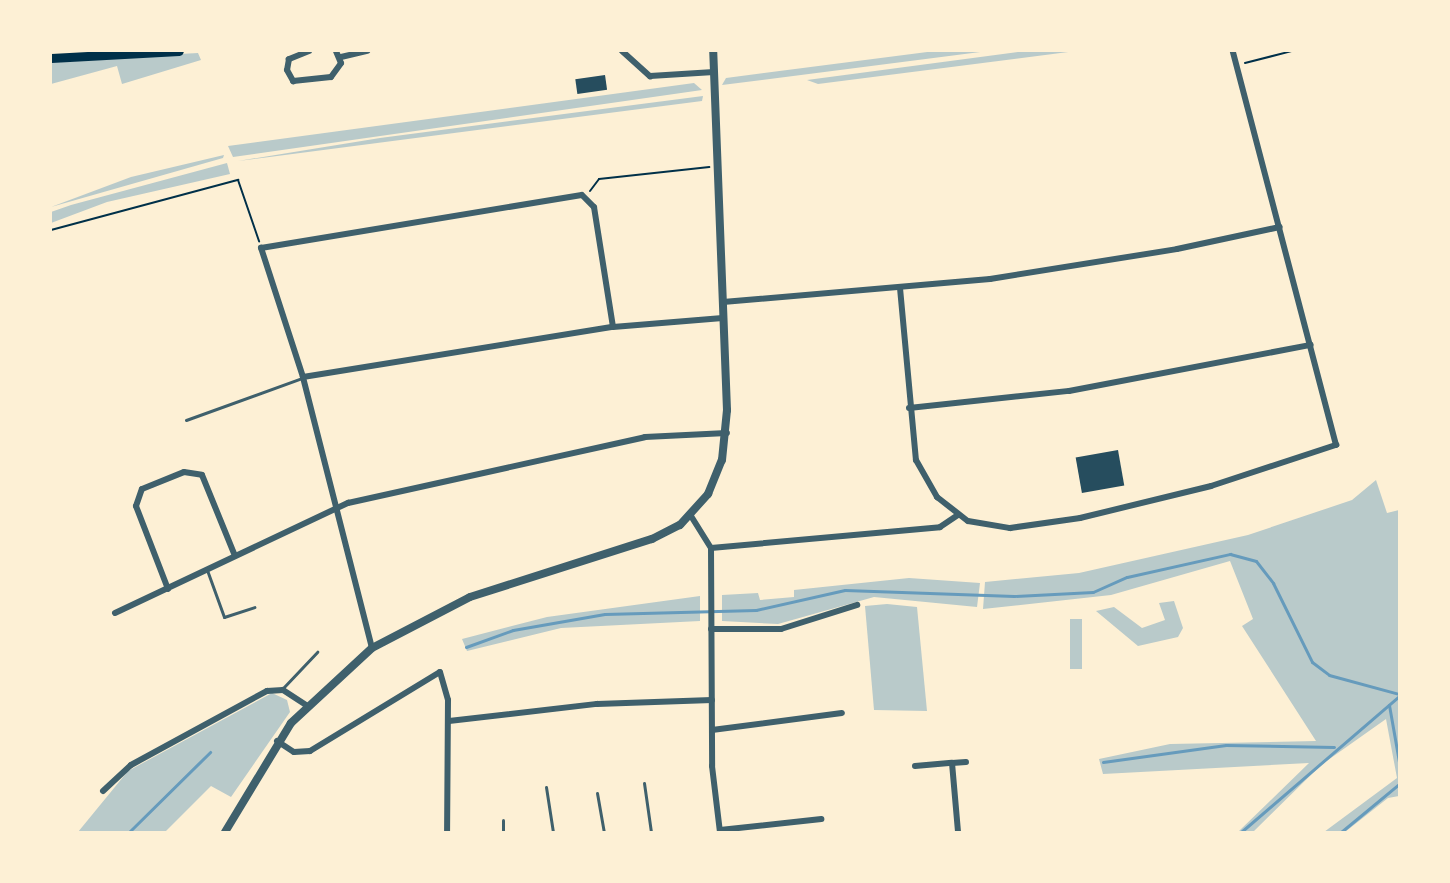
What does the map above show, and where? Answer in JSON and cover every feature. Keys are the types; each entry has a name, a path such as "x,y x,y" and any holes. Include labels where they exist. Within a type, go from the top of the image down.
{"main road":[{"path":"51,58 179,51"}],"street":[{"path":"309,51 289,59 287,70 293,81 331,77 341,57"},
{"path":"336,51 341,57"},
{"path":"341,57 367,51"},
{"path":"622,51 650,76 714,72"},
{"path":"225,832 277,741 306,705 372,648 462,600 652,539 691,516 714,483 726,433 713,51"},
{"path":"900,288 909,408 922,474 937,497 958,515 993,527 1058,522 1200,489 1336,445 1233,51"},
{"path":"372,648 303,377 261,248 377,224 589,197 613,327"},
{"path":"723,302 900,288 1060,269 1280,226"},
{"path":"303,377 613,327 723,318"},
{"path":"909,408 1070,391 1311,345"},
{"path":"115,613 336,507 645,437 726,433"},
{"path":"168,589 136,506 142,489 184,472 202,475 235,556"},
{"path":"711,548 940,527 958,515"},
{"path":"691,516 711,548 712,729 720,831 821,819"},
{"path":"711,626 781,629 857,605"},
{"path":"277,741 294,752 310,751 440,672 449,721 447,832"},
{"path":"102,791 131,765 267,692 283,690 306,705"},
{"path":"449,721 606,703 712,700"},
{"path":"712,729 842,713"},
{"path":"915,766 966,762"},
{"path":"952,763 958,832"}],"lane":[{"path":"186,420 303,377"},
{"path":"207,570 224,617 254,607"},
{"path":"283,690 317,652"},
{"path":"644,783 651,832"},
{"path":"546,787 553,832"},
{"path":"597,793 604,832"},
{"path":"503,820 504,832"}],"path":[{"path":"1237,65 1292,51"},
{"path":"589,197 599,179 718,166"},
{"path":"51,230 238,180 261,248"}],"shaded area":[{"path":"935,51 988,51 722,85 726,78"},
{"path":"1025,51 1076,51 818,84 807,80"},
{"path":"198,53 201,60 122,84 117,66 51,84 51,61"},
{"path":"694,83 702,90 233,157 228,146"},
{"path":"703,96 702,101 238,161 380,138"},
{"path":"224,155 223,158 51,207 131,177"},
{"path":"227,163 230,174 107,202 51,223 51,212 71,205"},
{"path":"1376,480 1387,513 1399,510 1399,796 1388,798 1345,832 1324,832 1397,778 1386,719 1321,765 1253,832 1238,832 1309,763 1103,774 1099,759 1170,744 1316,741 1242,626 1253,619 1230,561 1111,595 983,609 985,582 1079,573 1248,535 1352,500"},
{"path":"909,578 980,583 977,607 874,597 778,624 722,621 722,595 758,593 760,600 794,597 794,590"},
{"path":"700,596 700,621 561,628 467,651 462,639 547,617"},
{"path":"1174,601 1183,628 1178,637 1138,646 1096,611 1114,607 1142,628 1165,620 1159,603"},
{"path":"887,604 917,607 927,711 874,710 865,606"},
{"path":"1070,619 1082,619 1082,669 1070,669"},
{"path":"272,693 287,700 290,712 231,797 211,786 165,832 78,832 128,771"}],"building":[{"path":"605,75 607,90 577,94 575,79"},
{"path":"1118,450 1124,485 1082,493 1076,457"}],"waterway":[{"path":"466,647 513,630 605,614 756,610 845,590 1014,596 1093,592 1127,577 1230,554 1256,561 1273,583 1312,662 1329,675 1399,694"},
{"path":"1241,832 1399,696"},
{"path":"1389,705 1399,762"},
{"path":"1103,762 1226,745 1334,747"},
{"path":"129,832 210,752"},
{"path":"1341,832 1399,784"}]}
